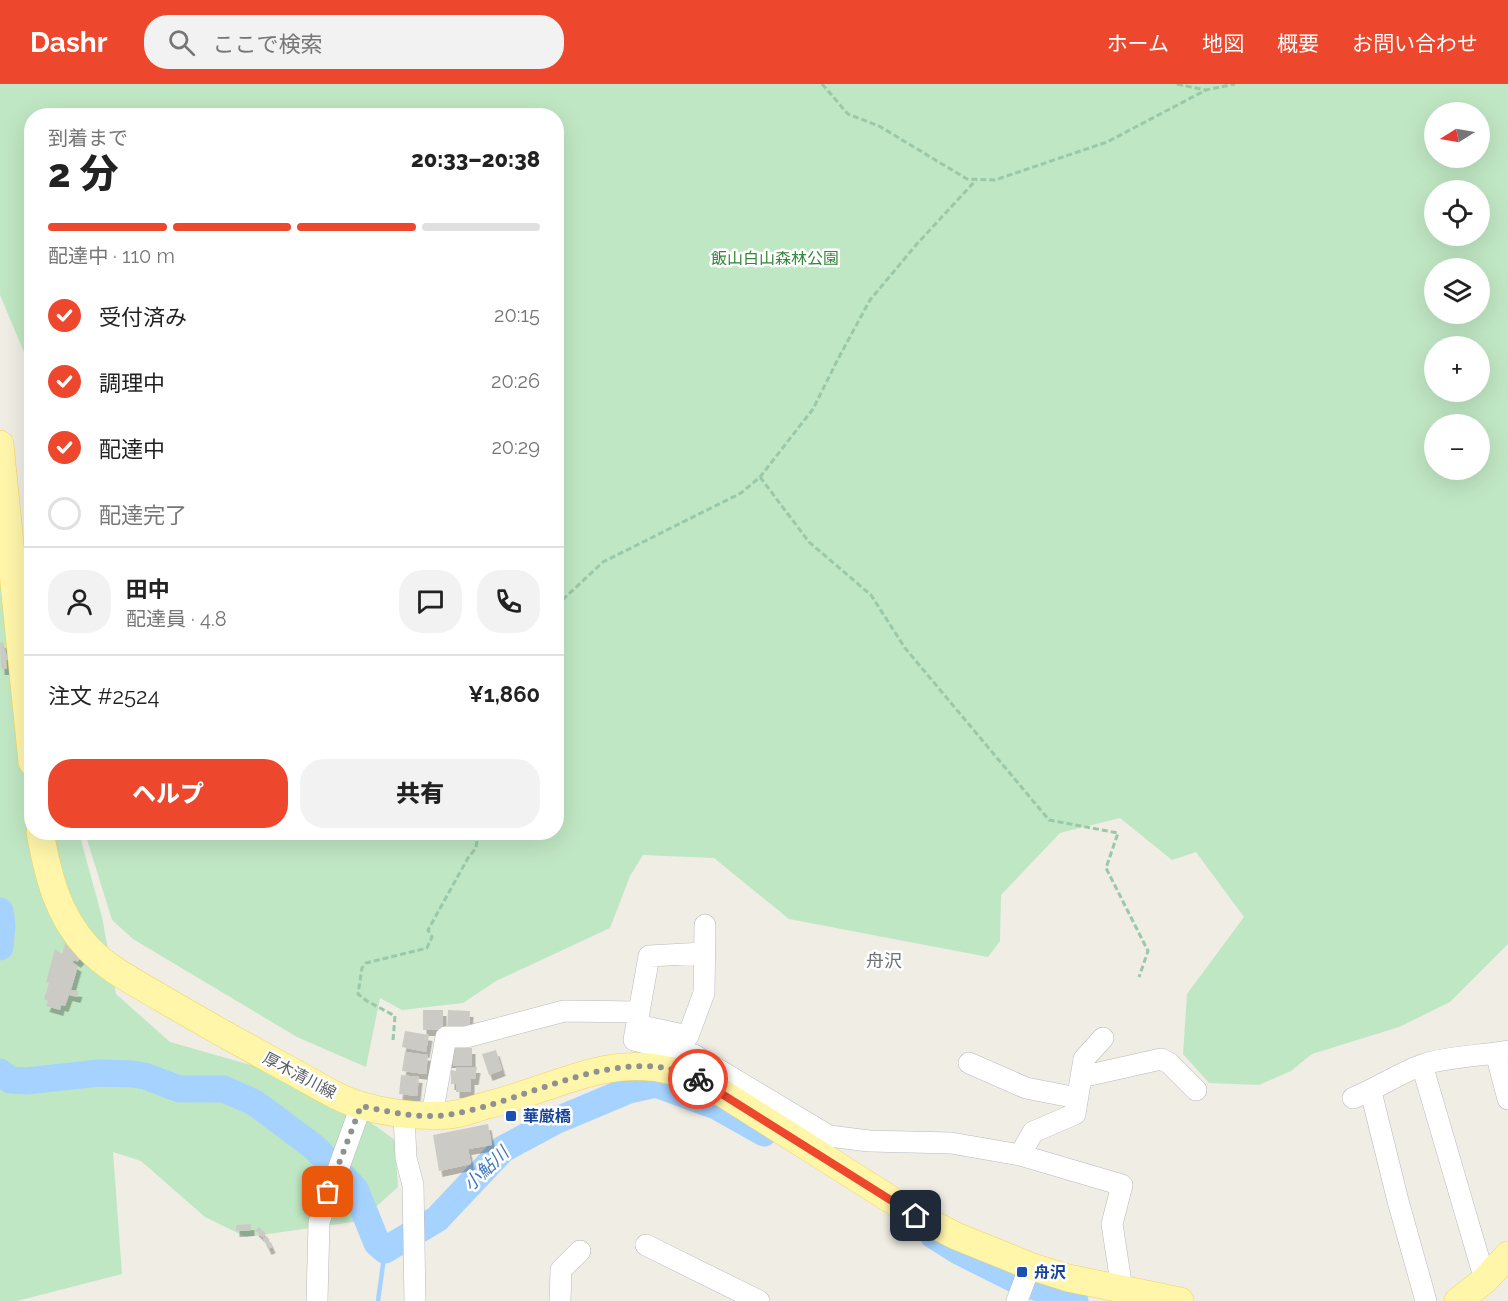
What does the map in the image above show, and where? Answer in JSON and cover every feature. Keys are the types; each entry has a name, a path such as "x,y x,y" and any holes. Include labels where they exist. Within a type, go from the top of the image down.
{"main road":[{"path":"0,444 24,682"},
{"name":"厚木清川線","path":"42,840 49,880 62,911 88,948 104,962 226,1036 361,1106 404,1114 451,1115 619,1066 648,1066 693,1077 717,1079 916,1216 1028,1271 1180,1301"},
{"path":"1458,1301 1485,1280 1508,1255"}],"street":[{"path":"432,1115 446,1037 466,1037 564,1011 638,1019 688,1036 704,993 705,924"},
{"path":"703,954 649,956 634,1040 694,1055 717,1079 829,1136 880,1141 951,1143 1020,1155 1122,1185 1112,1224 1122,1289"},
{"path":"1020,1155 1033,1132 1075,1114 1084,1059 1103,1038"},
{"path":"1426,1301 1398,1201 1362,1095 1422,1065 1439,1060 1502,1052 1508,1099"},
{"path":"1081,1077 1161,1059 1169,1063 1196,1090"},
{"path":"969,1063 1026,1088 1077,1098"},
{"path":"1422,1065 1485,1280"},
{"path":"317,1301 319,1222 361,1106"},
{"path":"404,1114 406,1158 413,1185 415,1301"},
{"path":"646,1245 759,1301"},
{"path":"560,1301 561,1270 580,1251"},
{"path":"1017,1301 1028,1271"}],"path":[{"path":"822,84 848,114 879,126 967,179 976,180 994,180 1107,142 1206,90 1235,84"},
{"path":"1177,84 1206,90"},
{"path":"564,599 603,562 741,493 760,477 813,409 870,300 916,245 976,180"},
{"path":"760,477 809,542 872,595 905,648 1049,820 1118,833 1106,868 1148,951 1139,978"},
{"path":"393,1040 395,1016 358,994 362,968 366,963 427,948 432,937 428,930 468,858 476,848 477,840"}],"green space":[{"name":"飯山白山森林公園","path":"0,84 1508,84 1508,944 1450,1002 1399,1027 1312,1054 1291,1071 1259,1085 1209,1083 1183,1054 1187,994 1244,917 1196,852 1172,860 1120,818 1060,833 1001,895 1000,941 988,957 789,919 714,858 643,855 630,876 610,928 496,981 463,1003 402,1010 380,998 366,1067 297,1037 133,939 112,920 87,840 564,840 564,108 24,108 24,352 0,295"},
{"path":"0,502 24,589 24,840 81,840 102,917 116,994 170,1042 317,1084 395,1140 398,1187 360,1221 246,1237 205,1217 141,1161 113,1152 122,1274 17,1301 0,1301"}],"building":[{"path":"3,642 8,660 6,660 7,669 1,669 0,643"},
{"path":"66,941 81,958 77,962 75,960 72,962 78,966 71,990 79,991 77,997 69,995 65,1006 61,1005 60,1010 46,1006 48,1001 44,999 55,949 62,954"},
{"path":"423,1010 443,1010 443,1030 423,1030"},
{"path":"448,1010 470,1011 469,1032 447,1031"},
{"path":"405,1031 429,1035 426,1052 402,1047"},
{"path":"451,1048 472,1048 472,1066 453,1066 453,1062 447,1062"},
{"path":"496,1050 502,1070 489,1075 482,1054"},
{"path":"405,1052 428,1055 426,1074 402,1071"},
{"path":"456,1067 477,1067 475,1079 471,1079 471,1092 456,1092 456,1084 451,1084 451,1070 456,1071"},
{"path":"401,1075 419,1077 417,1096 399,1094"},
{"path":"488,1124 492,1145 468,1149 471,1164 439,1171 433,1135"},
{"path":"251,1224 251,1230 236,1231 236,1225"},
{"path":"259,1227 266,1234 262,1237 255,1230"},
{"path":"267,1236 272,1247 268,1249 263,1238"}],"waterway":[{"name":"小鮎川","path":"0,911 2,925 0,947"},
{"name":"小鮎川","path":"0,1072 10,1080 26,1081 99,1073 132,1074 145,1076 179,1089 224,1089 255,1103 314,1147 355,1189 377,1243 385,1250 437,1219 503,1149 555,1121 629,1090 656,1084 716,1106 764,1133"},
{"name":"小鮎川","path":"933,1235 960,1252 1016,1280 1075,1301"},
{"path":"378,1301 385,1250"}],"way so far":[{"path":"328,1192 361,1106 404,1114 451,1115 607,1068 630,1065 662,1068 698,1079"}],"place":[{"name":"華厳橋","path":"511,1116"},
{"name":"舟沢","path":"1022,1272"}],"district":[{"name":"舟沢","path":"884,961"}],"route":[{"path":"698,1079 916,1216"}]}
